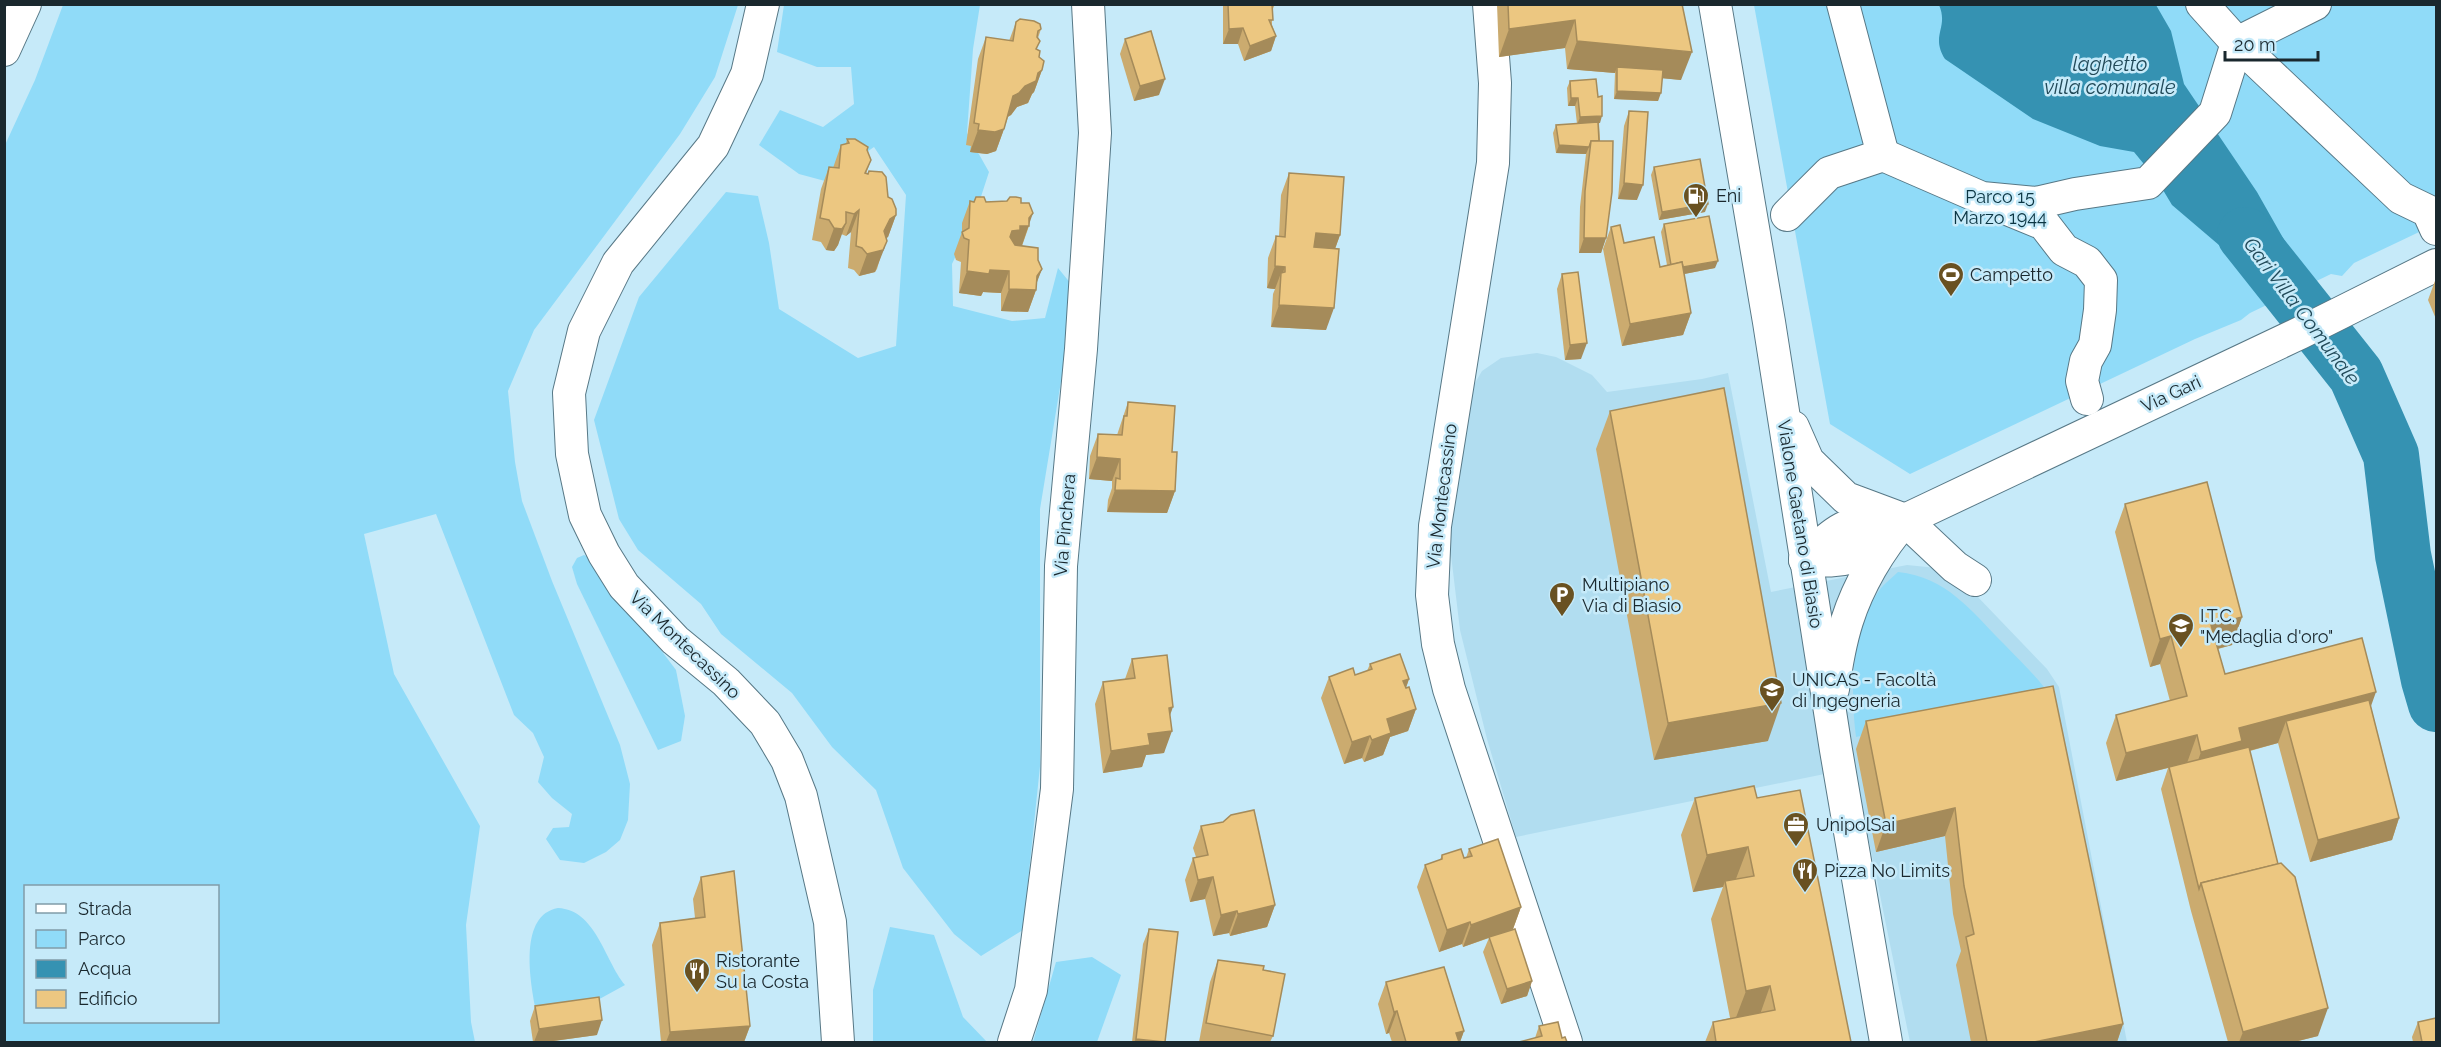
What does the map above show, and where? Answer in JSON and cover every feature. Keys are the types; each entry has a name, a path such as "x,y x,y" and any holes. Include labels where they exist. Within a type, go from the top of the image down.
{"street":[{"path":"4,50 25,4"},
{"name":"Via Montecassino","path":"763,4 747,74 713,146 618,263 584,331 569,393 572,454 585,515 604,554 624,586 675,640 726,682 765,723 787,760 801,796 830,922 838,1042"},
{"name":"Via Pinchera","path":"1014,1042 1031,990 1057,789 1061,566 1081,349 1095,133 1088,4"},
{"name":"Via Montecassino","path":"1489,4 1495,83 1493,164 1435,526 1432,595 1438,644 1449,689 1566,1042"},
{"name":"Vialone Gaetano di Biasio","path":"1715,4 1781,399 1804,560 1886,1042"},
{"path":"1844,4 1883,155"},
{"path":"2202,4 2237,43 2401,198 2428,211 2436,228"},
{"path":"1982,198 2036,203 2148,183 2215,113 2237,43 2315,4"},
{"path":"1787,214 1829,173 1883,155 2044,224 2064,250 2086,262 2101,280 2095,345 2086,361 2082,381 2087,399"},
{"name":"Via Gari","path":"1804,560 1833,533 1850,523 1876,519 1897,529 2436,265"},
{"path":"1781,399 1808,460 1838,491 1975,580"},
{"path":"1829,711 1847,620 1863,584 1897,529"}],"shaded area":[{"name":"UNICAS - Facoltà di Ingegneria","path":"1537,353 1556,357 1592,375 1607,392 1702,379 1728,373 1771,592 1907,565 1937,568 1975,594 2047,669 2059,687 2127,1042 1910,1042 1854,768 1516,837 1487,739 1460,630 1448,530 1471,390 1482,371 1501,358"}],"green space":[{"path":"63,5 738,5 715,77 680,134 534,330 508,391 515,462 522,501 552,581 620,745 630,784 628,820 620,840 606,852 584,863 560,860 546,839 553,828 569,827 572,814 552,798 538,782 544,757 533,733 514,715 436,514 364,534 394,674 480,826 466,925 471,1022 475,1042 5,1042 5,145 35,80"},
{"path":"784,5 980,5 973,49 967,133 989,172 975,215 952,264 953,306 1012,321 1045,318 1058,268 1076,290 1040,509 1040,766 1023,930 981,956 954,934 903,868 876,790 832,747 792,693 721,634 701,604 638,550 619,519 594,420 639,297 726,192 758,196 769,243 779,309 858,358 896,346 906,195 874,147 825,181 799,174 759,145 780,110 823,127 854,104 851,67 817,67 777,52"},
{"name":"Parco 15 Marzo 1944","path":"1754,5 2436,5 2436,224 2354,263 2342,276 2331,274 2250,313 2241,320 2195,339 1910,474 1830,424"},
{"path":"584,555 592,559 676,670 685,716 681,741 658,750 577,584 572,567 577,558"},
{"path":"1898,572 1931,581 1957,597 2031,672 2055,703 1920,723 1856,737 1853,680 1858,641 1871,604 1881,588"},
{"path":"558,908 582,917 590,926 625,985 594,1002 535,1006 530,965 532,935 537,922 546,913"},
{"path":"890,927 934,935 963,1017 987,1042 873,1042 873,990"},
{"path":"1092,957 1121,975 1097,1042 1033,1042 1056,962"}],"water":[{"name":"laghetto villa comunale","path":"1939,5 2156,5 2171,31 2184,84 2257,192 2300,268 2301,282 2292,294 2282,297 2262,287 2253,274 2172,205 2157,180 2134,152 2100,146 2033,119 1945,59 1939,44 1942,13"}],"building":[{"path":"1228,4 1272,4 1273,20 1269,20 1276,36 1250,46 1243,28 1229,29"},
{"path":"1508,4 1682,4 1692,52 1577,41 1575,20 1509,29"},
{"path":"1020,19 1040,24 1041,29 1037,37 1040,41 1036,49 1040,51 1039,57 1044,61 1042,70 1038,73 1036,81 1025,86 1013,96 1004,129 995,132 978,130 979,124 974,123 986,37 1013,41 1016,22"},
{"path":"1151,31 1165,79 1140,86 1125,39"},
{"path":"1617,67 1663,70 1661,93 1617,91"},
{"path":"1596,79 1598,97 1602,96 1602,116 1580,117 1578,98 1571,98 1570,81"},
{"path":"1629,111 1648,112 1643,185 1624,183"},
{"path":"1598,122 1599,141 1591,141 1589,147 1559,145 1556,125"},
{"path":"847,139 855,139 868,147 871,160 865,173 882,172 886,177 888,197 892,199 896,209 896,215 890,219 884,231 887,241 883,250 867,254 862,248 856,246 859,210 854,214 846,212 846,223 842,229 834,228 829,220 820,218 829,167 839,168 841,145 849,143"},
{"path":"1591,141 1613,141 1612,192 1606,238 1584,238 1585,191"},
{"path":"1700,159 1708,204 1662,212 1654,167"},
{"path":"1289,173 1344,177 1340,235 1316,233 1314,247 1339,249 1334,308 1279,305 1281,273 1285,272 1285,267 1275,266 1276,236 1285,237"},
{"path":"976,197 984,197 986,202 1007,201 1010,197 1016,197 1021,198 1021,203 1029,203 1033,213 1029,218 1029,226 1020,226 1020,230 1012,231 1010,237 1015,245 1038,248 1038,260 1042,269 1037,276 1036,290 1009,289 1009,271 990,270 989,274 967,271 969,240 964,238 962,232 969,228 970,201 974,202"},
{"path":"1709,216 1718,261 1683,267 1682,262 1671,265 1664,224"},
{"path":"1620,225 1624,243 1654,237 1660,267 1682,262 1691,313 1630,324 1611,227"},
{"path":"1578,272 1587,343 1570,345 1562,274"},
{"path":"1724,388 1781,703 1668,723 1610,411"},
{"path":"1128,402 1175,406 1172,452 1177,452 1175,491 1115,490 1116,478 1120,479 1120,459 1097,457 1098,434 1122,435"},
{"name":"I.T.C. \"Medaglia d'oro\"","path":"2207,482 2242,617 2211,625 2225,674 2362,638 2376,692 2239,728 2242,741 2201,752 2197,735 2126,753 2116,715 2187,696 2171,636 2160,639 2125,504"},
{"path":"1400,654 1409,679 1403,681 1406,688 1409,687 1416,709 1387,719 1391,733 1372,740 1370,736 1352,742 1329,677 1353,668 1355,675 1372,669 1370,664"},
{"path":"1167,655 1173,707 1169,708 1172,731 1148,734 1150,745 1111,751 1103,682 1135,678 1132,659"},
{"path":"2053,686 2123,1024 2034,1042 1987,1042 1966,937 1974,934 1964,886 1955,808 1886,824 1866,721"},
{"path":"2369,700 2399,818 2318,840 2286,721"},
{"path":"2249,747 2278,864 2201,883 2199,889 2169,767"},
{"path":"1754,786 1757,798 1800,790 1851,1042 1716,1042 1713,1022 1775,1010 1770,986 1746,991 1725,881 1754,876 1748,847 1707,855 1695,798"},
{"path":"1254,810 1275,905 1238,914 1237,911 1221,915 1213,877 1198,880 1193,858 1208,855 1201,826 1223,822 1231,815"},
{"path":"1498,839 1521,907 1471,925 1470,922 1447,930 1425,865 1442,859 1442,855 1461,849 1464,858 1472,856 1469,849"},
{"path":"2281,863 2295,877 2328,1008 2243,1032 2201,883"},
{"name":"Ristorante Su la Costa","path":"734,871 750,1026 670,1032 660,923 705,917 701,877"},
{"path":"1149,929 1178,932 1165,1042 1136,1039"},
{"path":"1515,929 1532,981 1507,989 1489,937"},
{"path":"1218,960 1264,966 1263,970 1285,974 1273,1036 1206,1023"},
{"path":"1444,967 1464,1031 1456,1033 1459,1042 1406,1042 1397,1011 1394,1012 1386,982"},
{"path":"599,997 602,1020 539,1029 535,1006"},
{"path":"2436,1018 2436,1042 2422,1042 2418,1022"},
{"path":"1558,1022 1562,1038 1565,1037 1567,1042 1519,1042 1542,1036 1539,1026"}],"waterway":[{"name":"Gari Villa Comunale","path":"2245,235 2356,375 2391,455 2403,555 2436,704"}],"place":[{"name":"Eni","path":"1696,219"},
{"name":"Campetto","path":"1951,298"},
{"name":"Multipiano Via di Biasio","path":"1562,618"},
{"name":"I.T.C. \"Medaglia d'oro\"","path":"2181,649"},
{"name":"UNICAS - Facoltà di Ingegneria","path":"1772,713"},
{"name":"UnipolSai","path":"1796,848"},
{"name":"Pizza No Limits","path":"1805,894"},
{"name":"Ristorante Su la Costa","path":"697,994"}]}
